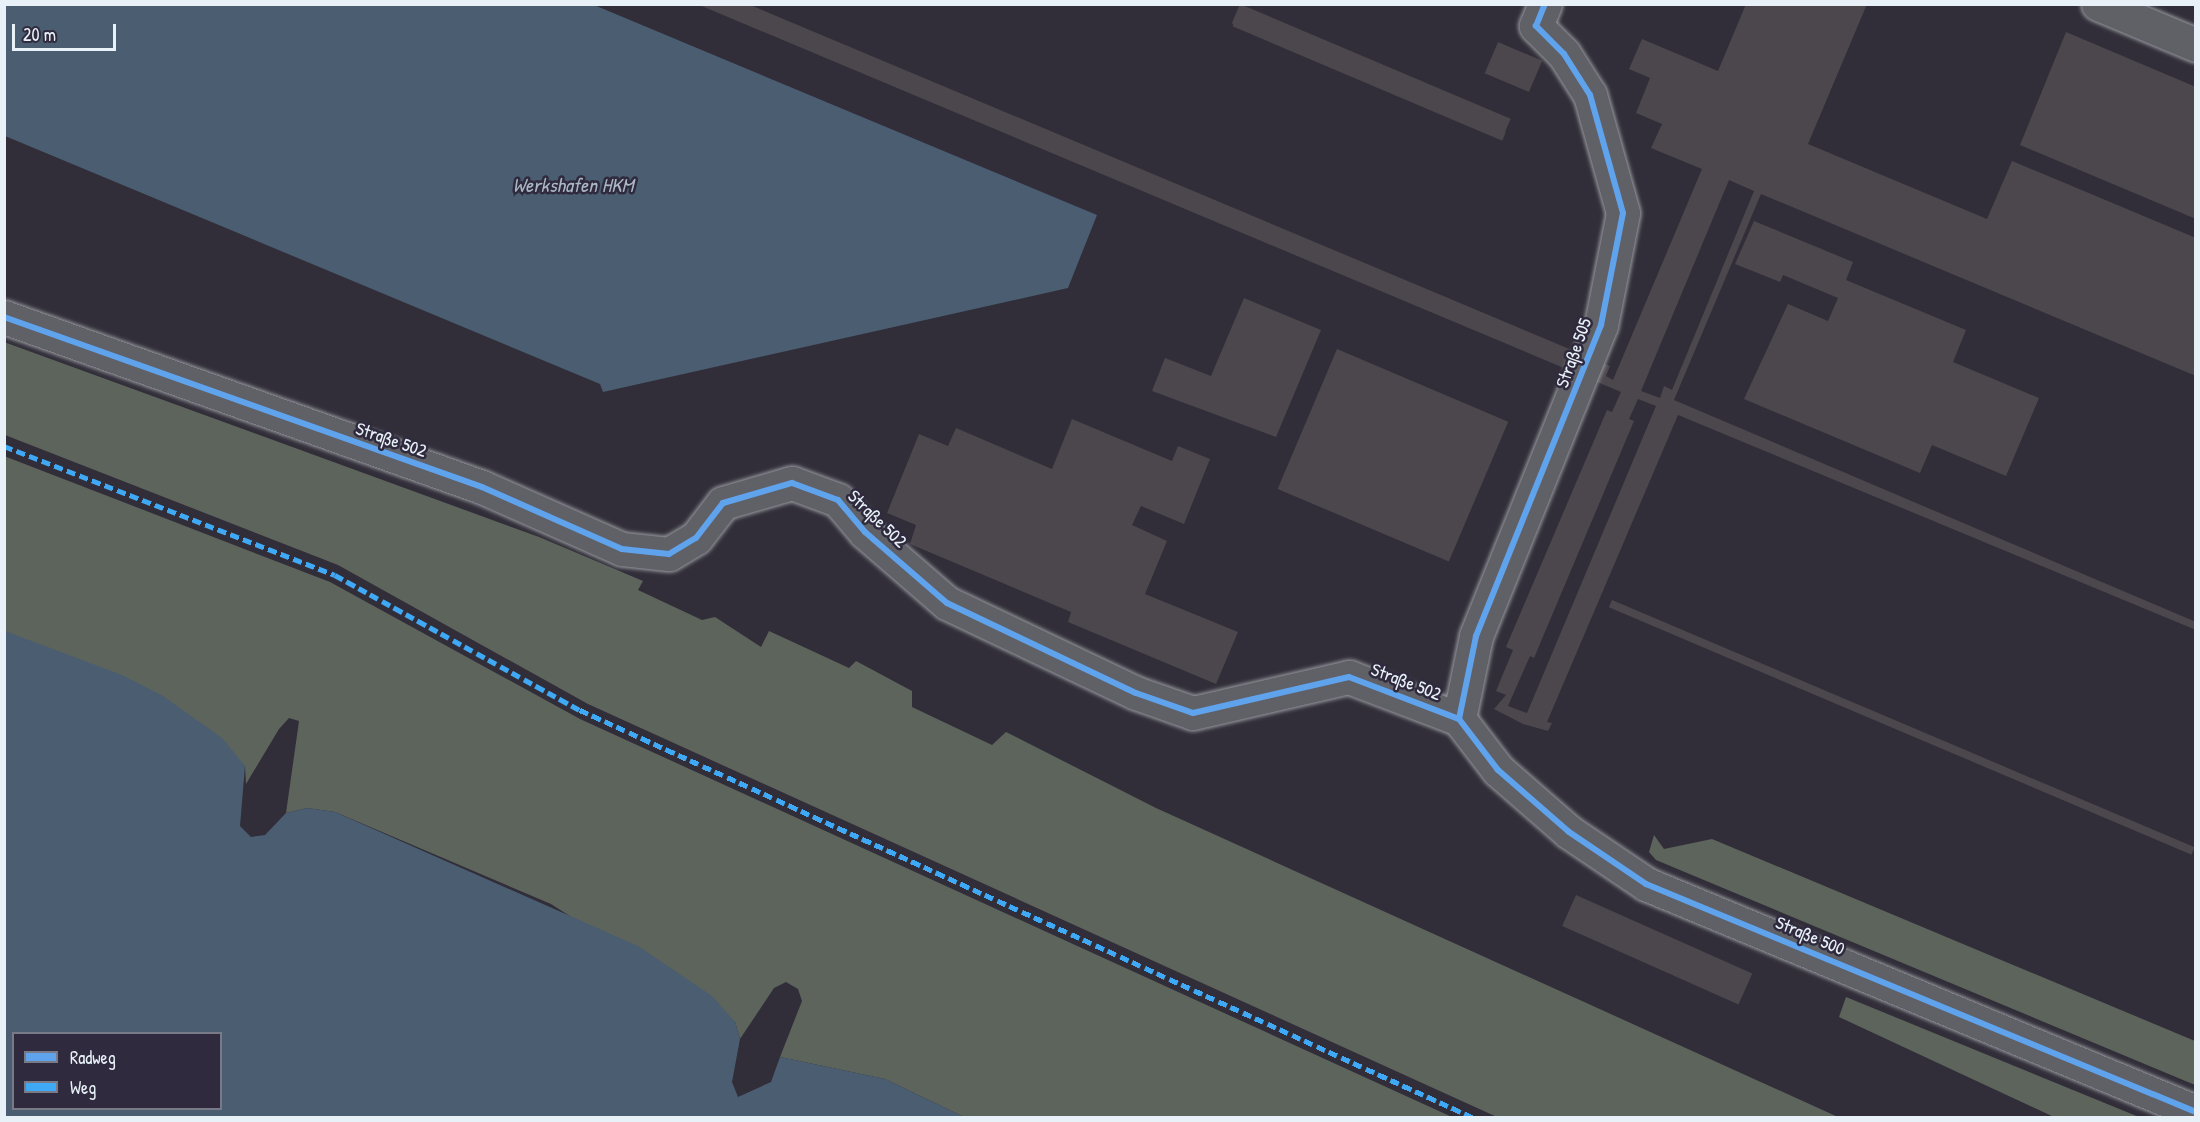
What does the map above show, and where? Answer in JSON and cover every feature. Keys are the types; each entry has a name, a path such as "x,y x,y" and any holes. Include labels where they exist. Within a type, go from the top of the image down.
{"street":[{"name":"Straße 505","path":"1460,719 1476,636 1601,325 1623,213 1590,95 1564,54 1536,26 1545,4"},
{"path":"2098,4 2196,45"},
{"name":"Straße 502","path":"4,317 482,487 622,549 669,554 696,538 723,502 792,483 838,500 865,532 947,603 1136,693 1193,713 1349,677 1460,719"},
{"name":"Straße 500","path":"1460,719 1498,770 1569,832 1646,884 2196,1112"}],"shaded area":[{"path":"4,342 539,537 643,581 638,590 702,620 715,617 761,647 769,631 849,668 856,661 912,691 912,707 992,745 1006,732 1156,808 1838,1117 1497,1117 588,704 338,565 5,435"},
{"path":"4,456 330,582 580,719 1452,1117 964,1117 885,1079 780,1057 802,1001 798,989 786,982 774,988 740,1039 735,1022 551,904 335,812 307,808 286,813 299,721 289,718 279,729 246,784 245,766 5,631"},
{"path":"1654,835 1664,849 1712,839 2195,1041 2195,1085 1656,860 1649,852"},
{"path":"1846,997 2139,1117 2054,1117 1839,1017"}],"water":[{"name":"Werkshafen HKM","path":"4,5 594,5 1097,215 1068,288 603,392 600,384 5,136"},
{"path":"5,631 122,675 163,696 222,738 245,766 240,826 251,837 265,835 286,813 307,808 335,812 638,946 712,996 735,1022 740,1039 732,1082 738,1097 771,1082 780,1057 885,1079 964,1117 5,1117"}],"building":[{"path":"697,4 748,4 1610,366 1606,376 1613,380 1702,169 1651,148 1662,124 1636,113 1650,78 1629,69 1642,39 1718,71 1746,4 1867,4 1808,144 1987,219 2012,161 2196,238 2196,376 1761,194 1674,400 2196,622 2196,630 1678,415 1547,722 1552,723 1548,731 1523,724 1494,709 1506,695 1496,691 1513,650 1506,647 1607,410 1612,412 1621,392","holes":["1729,180 1754,191 1672,390 1664,386 1660,398 1641,391","1638,399 1656,406 1527,713 1508,706 1530,656 1534,658 1634,421 1629,419"]},
{"path":"1240,4 1511,119 1502,138 1232,23"},
{"path":"1236,18 1506,132 1502,141 1232,26"},
{"path":"2066,32 2196,87 2196,219 2020,145"},
{"path":"1498,42 1542,61 1529,92 1485,73"},
{"path":"1754,221 1853,262 1846,280 1966,330 1953,362 2039,398 2006,476 1932,445 1920,473 1744,399 1788,304 1828,321 1838,298 1783,275 1780,282 1735,264"},
{"path":"1244,298 1321,330 1276,437 1152,391 1165,358 1211,376"},
{"path":"1337,349 1508,422 1449,562 1278,489"},
{"path":"1072,419 1172,461 1178,446 1210,459 1184,524 1141,506 1132,525 1167,541 1145,594 1238,632 1216,684 1068,622 1071,612 910,544 916,525 887,513 919,434 948,446 956,428 1052,469"},
{"path":"1612,600 2195,847 2192,855 1609,607"},
{"path":"1576,895 1752,974 1738,1005 1562,926"}],"marked path":[{"path":"4,446 335,575 580,710 1474,1118"}],"cycle path":[{"path":"1459,719 1476,636 1601,325 1623,213 1590,95 1564,54 1536,26 1545,4"},
{"path":"4,317 482,487 622,549 669,554 696,538 723,503 792,483 838,500 865,532 947,603 1136,693 1193,713 1349,677 1459,719"},
{"path":"1459,719 1498,770 1569,832 1646,884 2196,1112"}]}
